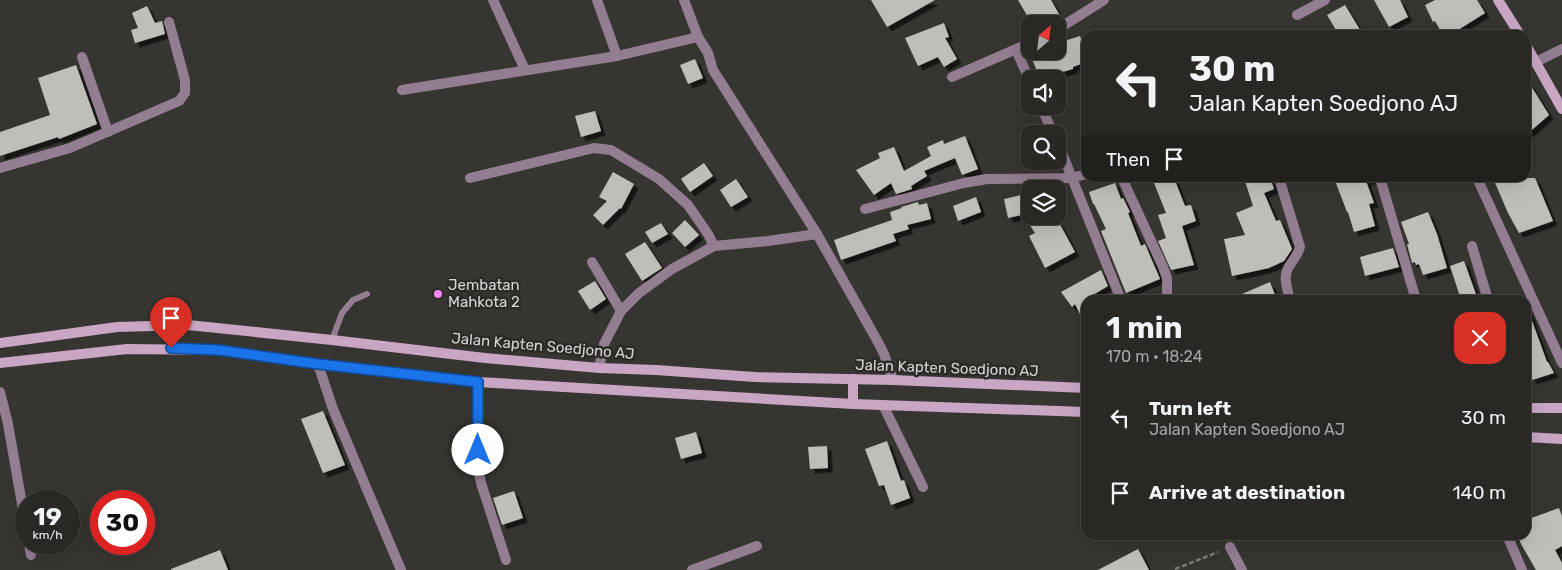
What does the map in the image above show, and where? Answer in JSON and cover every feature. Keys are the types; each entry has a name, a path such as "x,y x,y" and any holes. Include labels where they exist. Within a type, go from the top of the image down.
{"main road":[{"path":"1498,0 1517,30"},
{"path":"1531,54 1562,109"},
{"name":"Jalan Kapten Soedjono AJ","path":"0,343 117,327 188,325 485,358 599,368 755,377 892,380 1081,388"},
{"path":"0,363 127,349 219,350 318,364 478,382 853,404 1081,412"},
{"path":"853,379 853,404"},
{"path":"1531,408 1562,408"},
{"path":"1531,436 1562,439"}],"street":[{"path":"493,0 525,70"},
{"path":"597,0 617,56"},
{"path":"684,0 698,37 708,53 713,70 816,234 878,342 892,380"},
{"path":"1066,24 1104,0"},
{"path":"1297,15 1325,0"},
{"path":"0,168 70,148 179,101 186,87 169,22"},
{"path":"402,90 617,56 698,37"},
{"path":"952,77 1021,48"},
{"path":"1536,62 1562,49"},
{"path":"1016,50 1025,70"},
{"path":"82,57 108,132"},
{"path":"470,178 594,148 611,150 644,169 675,192 698,218 714,246"},
{"path":"1066,163 1118,295"},
{"path":"864,209 987,180 1072,178 1081,175"},
{"path":"1124,182 1163,267 1167,278 1168,295"},
{"path":"1280,182 1300,247 1298,254 1286,271 1285,281 1289,295"},
{"path":"1381,182 1415,295"},
{"path":"1479,182 1531,295"},
{"path":"599,368 604,344 621,311 639,293 672,269 714,246 816,234"},
{"path":"1472,246 1487,295"},
{"path":"592,262 621,311"},
{"path":"1531,296 1562,363"},
{"path":"318,364 332,409 401,570"},
{"path":"478,382 478,466 481,483 506,560"},
{"path":"0,392 8,424 20,490"},
{"path":"882,405 923,487"},
{"path":"1508,540 1522,570"},
{"path":"692,570 757,546"},
{"path":"1230,546 1242,570"}],"lane":[{"path":"332,340 342,313 353,300 367,294"}],"path":[{"path":"1175,570 1230,546"}],"building":[{"path":"871,0 935,0 887,27"},
{"path":"1018,0 1051,0 1059,15 1027,15"},
{"path":"1374,0 1400,0 1408,17 1389,27"},
{"path":"1435,0 1477,0 1485,13 1458,30 1440,30 1435,21 1433,22 1425,5"},
{"path":"1345,5 1360,30 1336,30 1327,15"},
{"path":"147,6 155,23 162,21 165,34 135,43 131,30 138,28 132,13"},
{"path":"944,23 949,37 945,38 957,59 944,67 938,57 918,66 905,38"},
{"path":"1080,36 1081,64 1066,71 1036,70 1033,60 1066,60 1066,40"},
{"path":"695,59 703,78 688,84 680,65"},
{"path":"76,65 97,124 59,139 58,137 0,156 0,132 50,115 38,78"},
{"path":"1531,86 1549,115 1531,131"},
{"path":"595,111 601,131 581,137 575,116"},
{"path":"965,136 978,169 962,175 955,158 924,171 927,176 911,186 912,189 896,194 891,183 874,195 856,170 880,158 878,153 894,147 904,171 931,156 927,147 943,140 944,144"},
{"path":"704,163 713,176 690,192 681,179"},
{"path":"613,172 634,184 621,209 603,225 593,215 607,201 599,197"},
{"path":"1531,178 1535,178 1553,221 1519,233 1495,182 1531,182"},
{"path":"736,179 748,197 731,207 720,190"},
{"path":"1154,182 1176,182 1185,206 1191,205 1196,221 1182,226 1194,265 1171,270 1158,241 1166,238 1158,215 1166,213"},
{"path":"1245,182 1271,182 1274,189 1264,193 1276,221 1280,220 1292,249 1284,261 1269,268 1232,276 1224,239 1245,235 1236,213 1253,206"},
{"path":"1336,182 1366,182 1374,203 1369,204 1375,226 1354,232"},
{"path":"1115,183 1121,199 1123,198 1130,212 1128,213 1141,246 1145,244 1160,279 1126,293 1101,231 1106,229 1089,192"},
{"path":"1021,195 1021,215 1008,218 1004,199"},
{"path":"976,197 981,212 958,221 953,206"},
{"path":"918,202 919,205 927,203 931,219 907,225 909,229 893,234 896,241 841,260 834,240 892,220 890,212"},
{"path":"1428,212 1447,268 1423,275 1419,264 1412,263 1407,244 1409,244 1401,222"},
{"path":"685,220 699,235 685,247 672,233"},
{"path":"661,223 668,234 652,243 645,232"},
{"path":"1030,225 1060,225 1075,252 1045,268 1029,236 1035,233"},
{"path":"645,242 662,268 642,281 625,254"},
{"path":"1393,248 1399,267 1365,276 1360,257"},
{"path":"1464,261 1476,295 1459,295 1450,266"},
{"path":"1101,270 1108,286 1093,295 1081,295 1081,316 1075,304 1072,307 1061,292"},
{"path":"595,281 606,299 590,310 578,291"},
{"path":"1270,282 1275,295 1240,295"},
{"path":"1531,318 1547,362 1554,373 1532,380"},
{"path":"323,411 345,465 323,473 301,419"},
{"path":"696,432 702,453 681,459 675,438"},
{"path":"887,441 901,481 904,480 910,498 891,505 884,485 879,486 865,449"},
{"path":"827,446 828,468 810,469 808,447"},
{"path":"514,491 523,518 502,525 493,498"},
{"path":"1559,508 1562,516 1562,546 1555,550 1562,563 1562,570 1536,570 1520,540 1531,540 1531,518"},
{"path":"1138,549 1149,570 1098,570"},
{"path":"220,550 228,570 171,570 171,569"}],"place":[{"name":"Jembatan Mahkota 2","path":"438,294"}],"route":[{"path":"171,348 219,350 318,364 478,382 478,450"}]}
